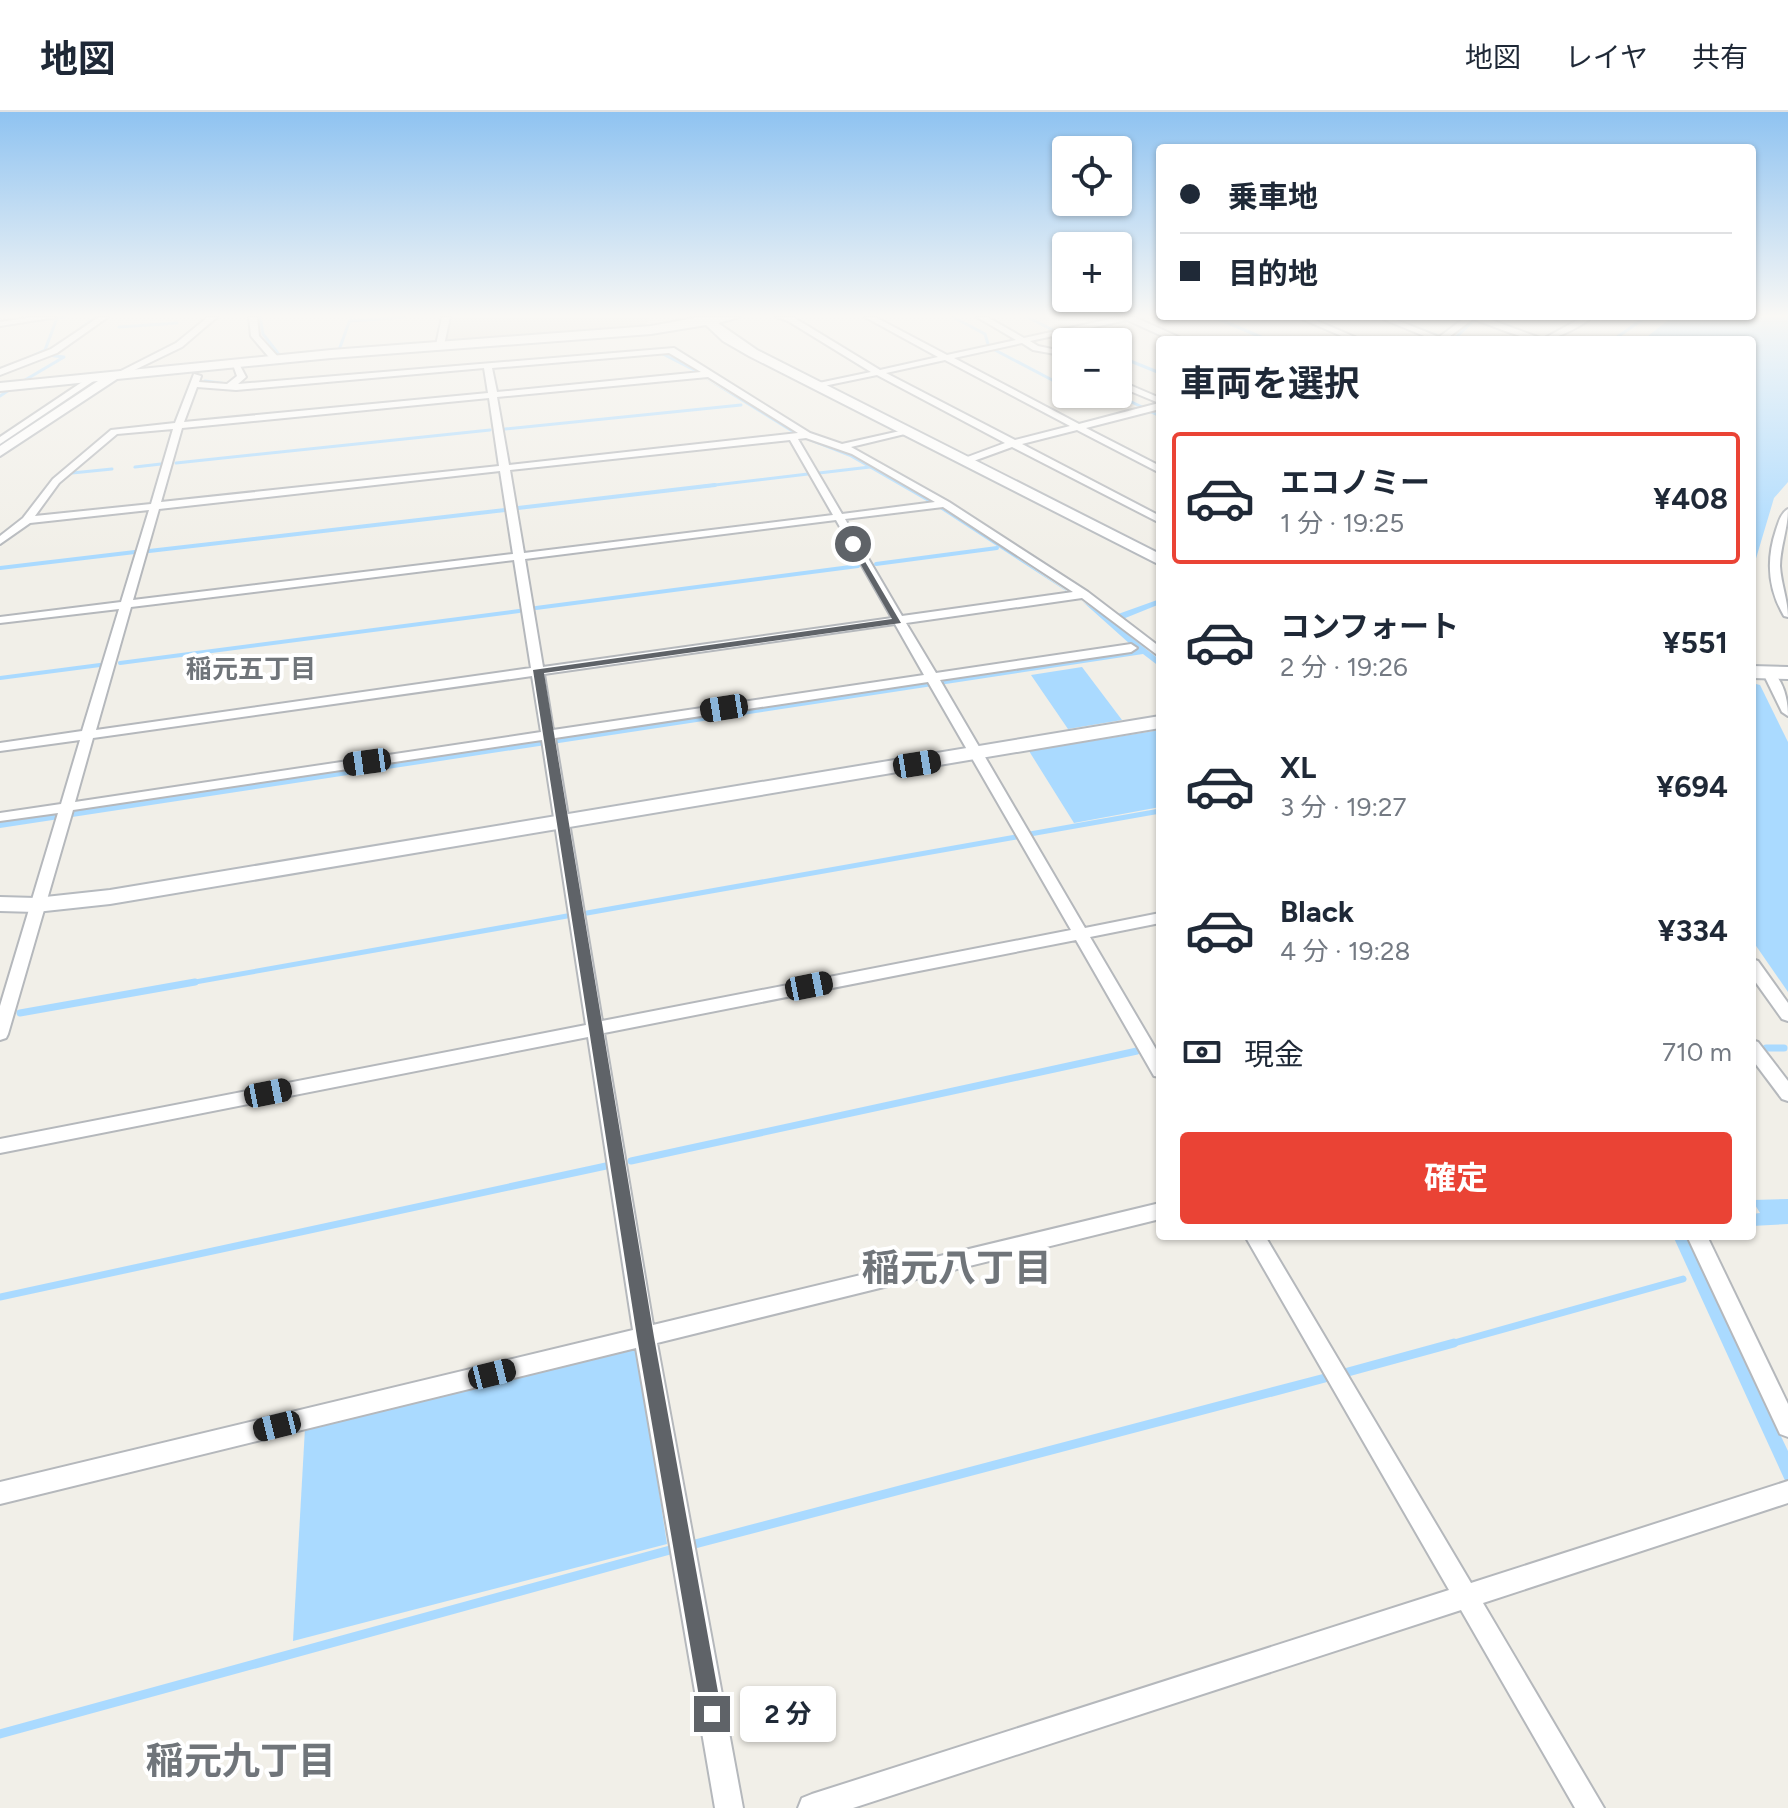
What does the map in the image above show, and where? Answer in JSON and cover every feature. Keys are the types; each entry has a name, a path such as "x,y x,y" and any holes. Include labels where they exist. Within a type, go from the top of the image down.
{"street":[{"path":"0,441 68,396"},
{"path":"0,452 84,396"},
{"path":"0,1034 189,396"},
{"path":"0,541 27,520 56,481 114,432 492,396"},
{"path":"493,396 645,1337 729,1808"},
{"path":"741,396 799,436 841,447 939,505 1116,618 1156,650"},
{"path":"837,396 1156,558"},
{"path":"920,396 1156,518"},
{"path":"1016,396 1156,468"},
{"path":"965,461 1012,444 1156,405"},
{"path":"841,447 906,431"},
{"path":"27,520 799,436"},
{"path":"799,436 839,518 1156,1064"},
{"path":"0,620 939,505"},
{"path":"1788,512 1776,551 1775,578 1788,614"},
{"path":"0,747 1077,595"},
{"path":"0,817 64,813 1131,648"},
{"path":"1770,672 1788,712"},
{"path":"0,904 36,905 110,897 1156,723"},
{"path":"0,1146 1156,919"},
{"path":"1756,971 1788,1015"},
{"path":"1759,1064 1788,1094"},
{"path":"0,1493 1156,1212"},
{"path":"1257,1240 1590,1808"},
{"path":"1699,1240 1788,1427"},
{"path":"812,1808 1788,1492"}],"water":[{"path":"733,396 803,436 854,456 943,508 1107,618 1156,600 1156,606 1113,623 1156,657 1156,664 1143,654 0,828 0,822 1130,644 1083,602 937,507 850,457 799,437"},
{"path":"1756,396 1788,396 1788,482 1774,498 1756,559"},
{"path":"1082,667 1122,720 1068,729 1031,675"},
{"path":"1756,684 1760,685 1788,742 1788,992 1756,946"},
{"path":"1156,731 1156,808 1074,823 1029,751"},
{"path":"1788,1199 1788,1224 1756,1226 1756,1214 1760,1213 1756,1200"},
{"path":"1675,1240 1688,1240 1788,1451 1788,1487"},
{"path":"637,1348 667,1544 293,1641 305,1428"}],"waterway":[{"path":"1132,402 1144,408"},
{"path":"505,429 741,405"},
{"path":"1147,410 1156,414"},
{"path":"176,463 490,430"},
{"path":"135,467 161,464"},
{"path":"819,473 870,467"},
{"path":"72,473 112,469"},
{"path":"709,486 808,474"},
{"path":"709,486 715,485"},
{"path":"518,508 709,486"},
{"path":"698,487 709,486"},
{"path":"149,551 505,510"},
{"path":"876,564 997,548"},
{"path":"0,568 135,552"},
{"path":"536,608 858,566"},
{"path":"120,663 519,611"},
{"path":"0,678 100,665"},
{"path":"1030,834 1156,812"},
{"path":"587,913 1016,837"},
{"path":"184,984 567,916"},
{"path":"20,1013 195,982"},
{"path":"1766,1048 1784,1048"},
{"path":"631,1161 1137,1051"},
{"path":"0,1297 606,1166"},
{"path":"1447,1345 1683,1279"},
{"path":"1348,1372 1454,1343"},
{"path":"695,1544 1325,1378"},
{"path":"0,1734 670,1550"}],"district":[{"name":"稲元五丁目","path":"251,669"},
{"name":"稲元八丁目","path":"957,1268"},
{"name":"稲元九丁目","path":"241,1761"}],"route":[{"path":"712,1714 645,1337 538,670 898,621 853,544"}]}
